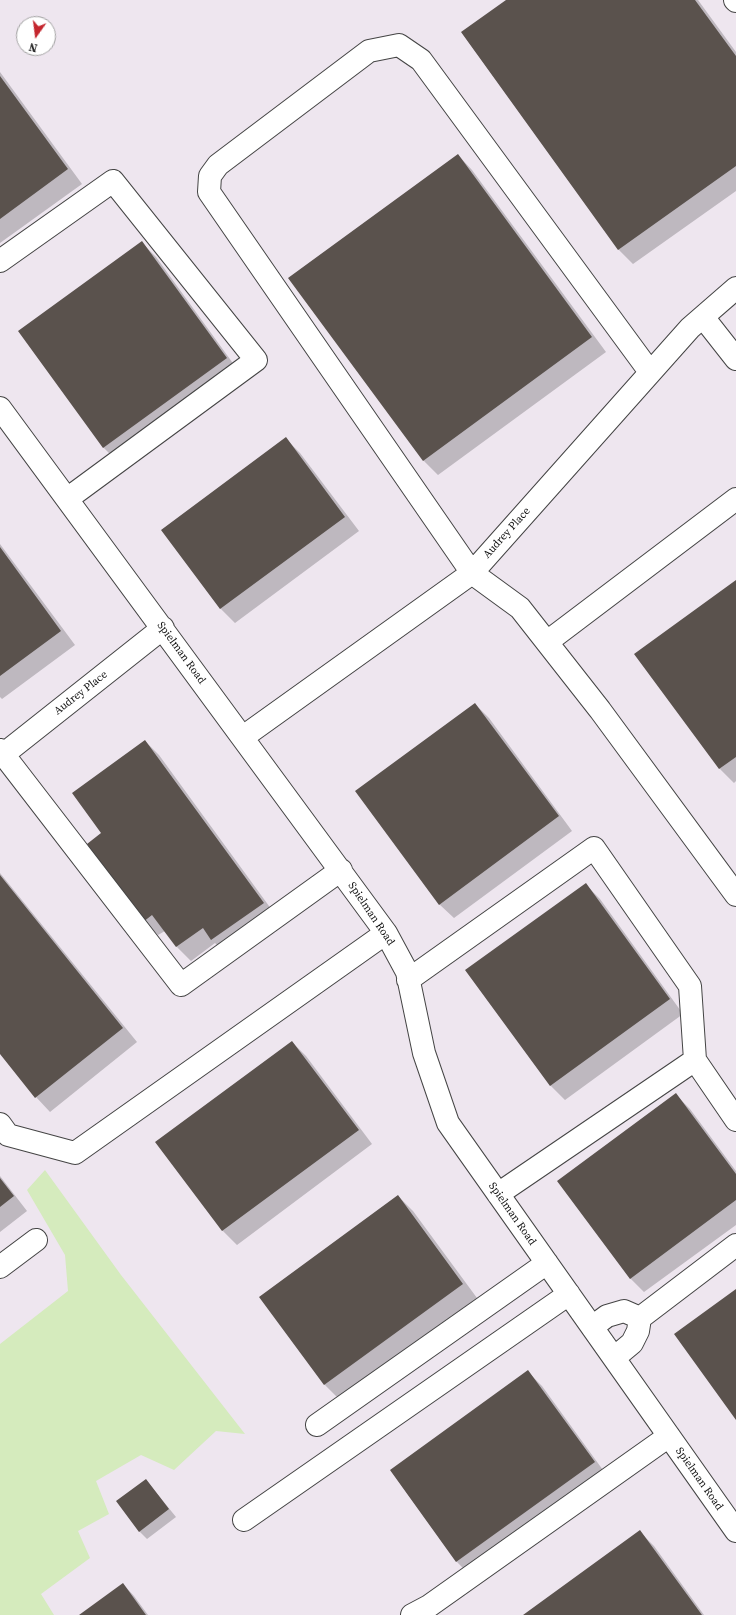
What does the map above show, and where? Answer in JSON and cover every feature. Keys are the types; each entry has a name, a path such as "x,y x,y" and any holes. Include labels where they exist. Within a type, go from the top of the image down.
{"street":[{"path":"650,372 421,60 399,45 369,51 218,165 210,176 209,192 472,573 520,608 600,710 736,895"},
{"path":"0,261 113,181 256,360 67,499"},
{"name":"Audrey Place","path":"243,737 472,573 690,328 736,288"},
{"path":"703,316 736,359"},
{"name":"Spielman Road","path":"0,408 386,933 407,972 424,1053 448,1123 736,1531"},
{"path":"547,642 736,499"},
{"name":"Audrey Place","path":"1,754 163,628"},
{"path":"1,754 181,985 341,870"},
{"path":"408,980 594,848 690,986 695,1060 736,1120"},
{"path":"0,1124 8,1135 75,1153 386,933"},
{"path":"498,1194 695,1060"},
{"path":"0,1267 36,1240"},
{"path":"614,1358 632,1343 638,1331 640,1318 736,1245"},
{"path":"318,1425 547,1263"},
{"path":"244,1520 569,1294"},
{"path":"592,1327 607,1316 624,1311 640,1318"},
{"path":"426,1612 669,1436"}],"shaded area":[{"path":"0,0 736,0 736,1615 0,1615"}],"green space":[{"path":"45,1170 121,1275 245,1434 216,1431 174,1470 141,1455 96,1481 109,1514 78,1531 90,1558 41,1594 54,1615 0,1615 0,1344 68,1291 65,1255 27,1190"}],"building":[{"path":"506,0 695,0 736,56 736,166 618,250 461,32"},
{"path":"0,76 68,169 0,219"},
{"path":"458,154 592,337 423,461 288,278"},
{"path":"142,241 227,358 103,448 18,331"},
{"path":"286,437 345,517 220,609 161,530"},
{"path":"0,547 61,631 0,676"},
{"path":"736,580 736,757 719,769 634,654"},
{"path":"475,703 559,816 439,905 355,791"},
{"path":"145,740 264,903 211,940 203,928 176,947 152,915 143,922 87,844 101,833 72,793"},
{"path":"0,875 123,1028 35,1098 0,1054"},
{"path":"586,883 670,999 550,1086 465,970"},
{"path":"292,1041 359,1130 222,1231 155,1142"},
{"path":"676,1093 736,1174 736,1200 630,1279 557,1181"},
{"path":"0,1178 14,1196 0,1207"},
{"path":"398,1195 463,1284 324,1385 259,1297"},
{"path":"736,1289 736,1420 674,1334"},
{"path":"528,1370 595,1462 456,1562 390,1470"},
{"path":"146,1479 169,1509 139,1532 116,1501"},
{"path":"640,1530 702,1615 523,1615"},
{"path":"123,1583 146,1615 79,1615"}]}
